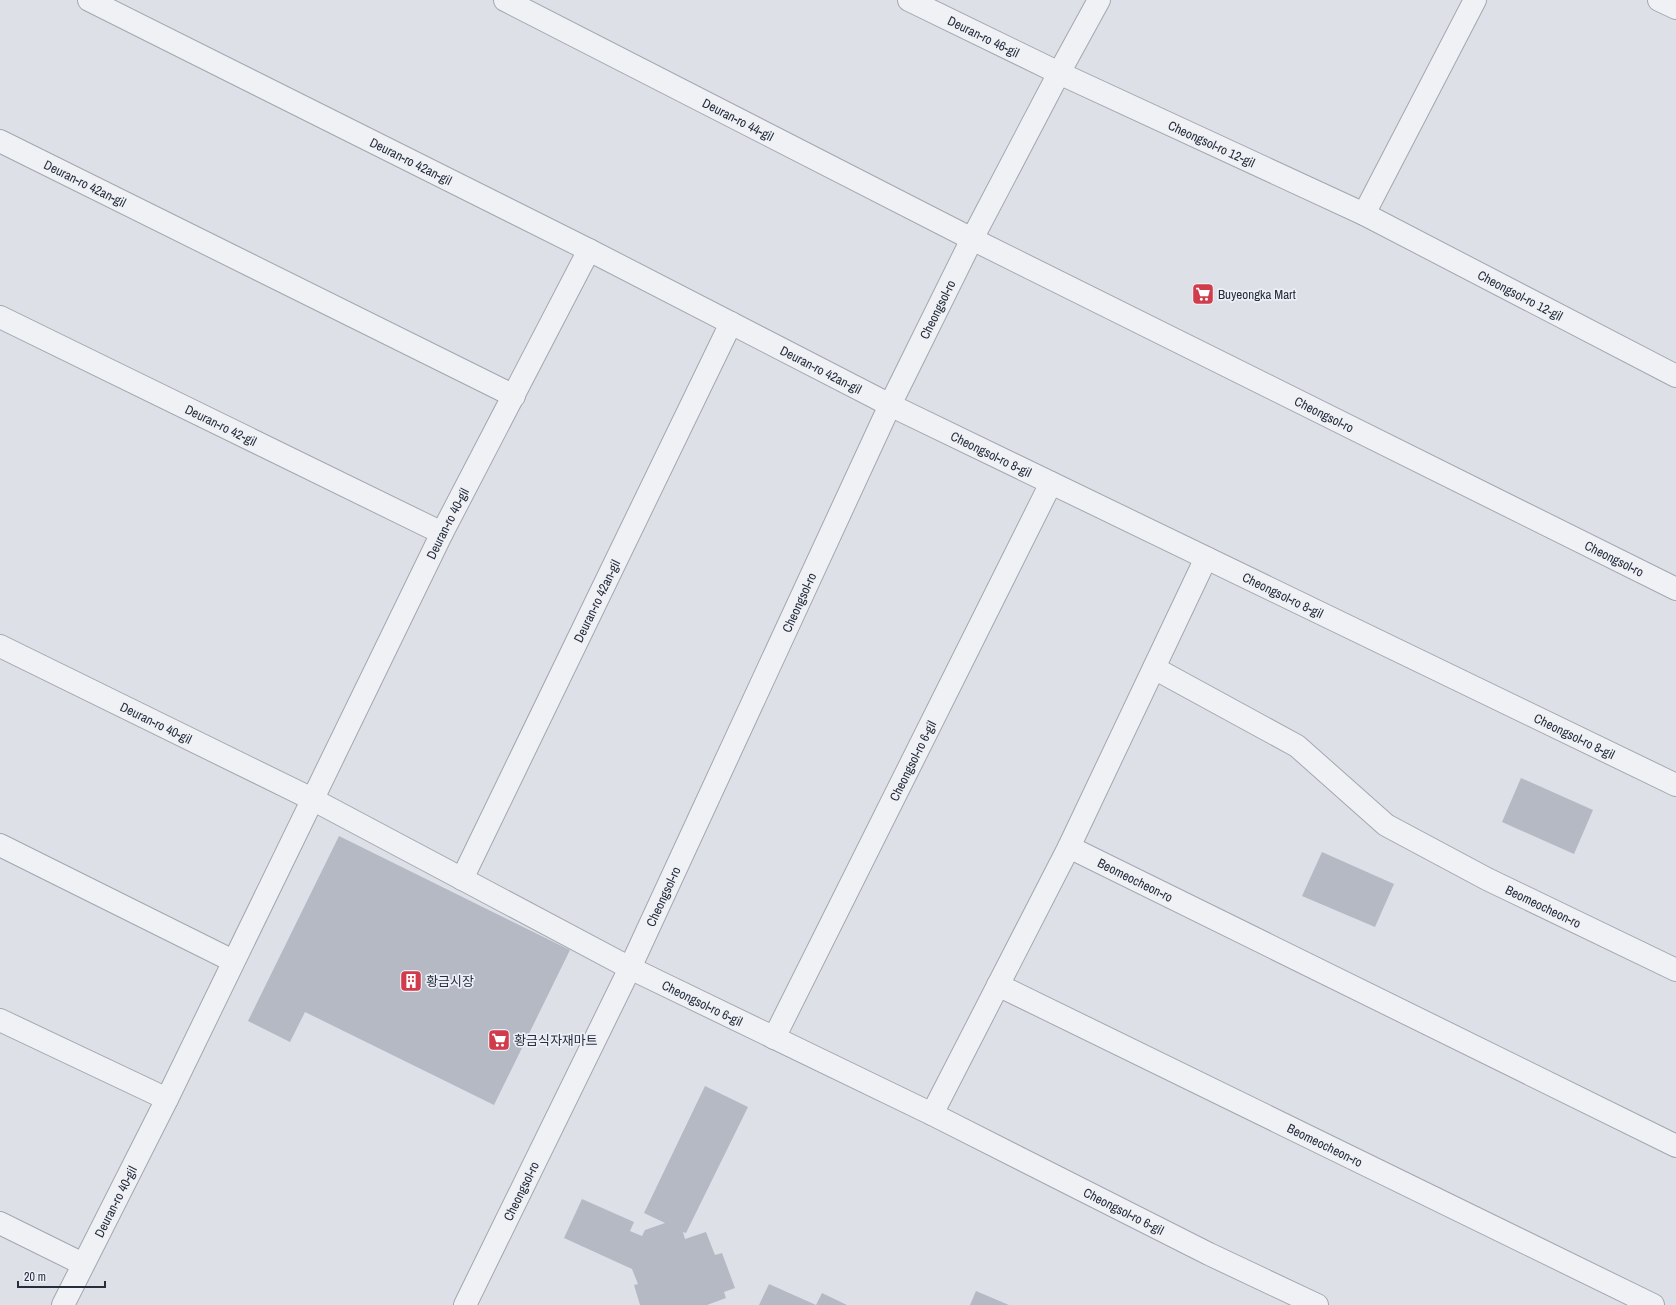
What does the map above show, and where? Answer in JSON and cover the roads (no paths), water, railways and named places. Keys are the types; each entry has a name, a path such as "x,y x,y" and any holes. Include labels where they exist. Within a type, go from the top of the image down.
{"street":[{"name":"Deuran-ro 42an-gil","path":"89,0 589,250 890,405"},
{"name":"Deuran-ro 44-gil","path":"505,0 972,239"},
{"name":"Deuran-ro 46-gil","path":"909,0 1058,72"},
{"name":"Cheongsol-ro","path":"465,1305 630,968 890,405 972,239 1058,72 1099,0"},
{"path":"1364,214 1475,0"},
{"path":"1660,0 1676,8"},
{"name":"Cheongsol-ro 12-gil","path":"1058,72 1364,214 1676,376"},
{"name":"Deuran-ro 42an-gil","path":"0,141 514,396"},
{"name":"Cheongsol-ro","path":"972,239 1676,589"},
{"name":"Deuran-ro 40-gil","path":"63,1305 167,1098 442,533 589,250"},
{"name":"Deuran-ro 42-gil","path":"0,317 442,533"},
{"name":"Deuran-ro 42an-gil","path":"462,879 731,323"},
{"name":"Cheongsol-ro 8-gil","path":"890,405 1676,785"},
{"name":"Cheongsol-ro 6-gil","path":"774,1038 1051,483"},
{"path":"932,1114 1069,847 1206,558"},
{"name":"Deuran-ro 40-gil","path":"0,646 312,800"},
{"name":"Beomeocheon-ro","path":"1154,668 1297,746 1386,825 1487,879 1676,970"},
{"path":"312,800 630,968"},
{"path":"0,845 233,961"},
{"name":"Beomeocheon-ro","path":"1069,847 1676,1146"},
{"name":"Cheongsol-ro 6-gil","path":"630,968 932,1114 1209,1254 1317,1305"},
{"name":"Beomeocheon-ro","path":"998,985 1653,1305"},
{"path":"0,1020 167,1098"},
{"path":"0,1223 83,1264"}],"place":[{"name":"Buyeongka Mart","path":"1203,294"},
{"name":"황금시장","path":"411,981"},
{"name":"황금식자재마트","path":"499,1040"}]}
